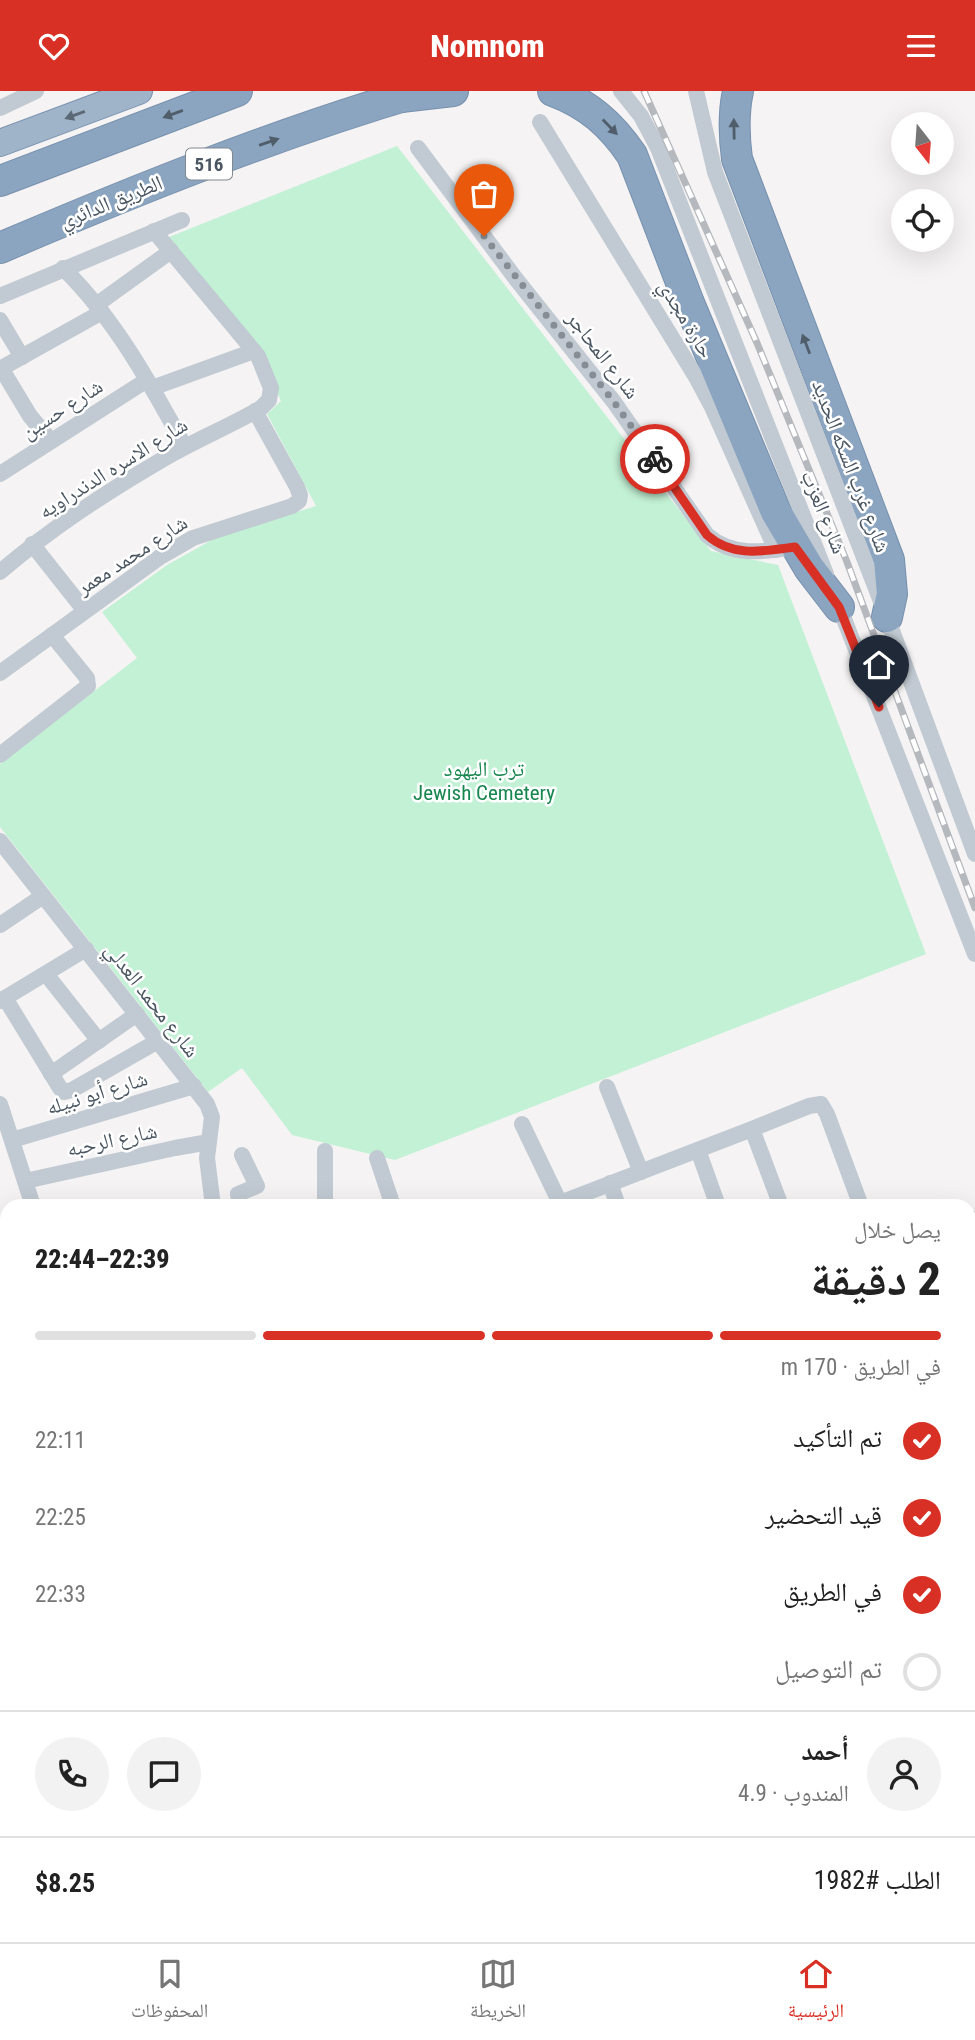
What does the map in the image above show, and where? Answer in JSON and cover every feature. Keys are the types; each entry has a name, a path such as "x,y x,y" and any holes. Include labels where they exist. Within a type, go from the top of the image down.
{"highway":[{"path":"0,143 139,91"},
{"path":"0,181 237,91"},
{"name":"الطريق الدائري","path":"0,248 98,206 248,149 411,94 453,91"},
{"path":"553,91 588,107 620,137 632,155 689,303 768,494 795,547 839,607"},
{"path":"738,91 733,133 737,159 888,560 892,594 887,617"}],"street":[{"path":"0,108 36,91"},
{"name":"شارع العزب","path":"621,91 640,116 658,148 795,547"},
{"name":"شارع غرب السكه الحديد","path":"695,91 715,172 887,617 975,854"},
{"name":"حارة مجدي","path":"540,122 696,377 795,547"},
{"name":"شارع المحاجر","path":"418,148 516,279 614,402 707,535 718,545 733,550 754,552 795,547"},
{"path":"0,296 182,220"},
{"path":"154,231 261,361 271,394 266,405 255,411"},
{"path":"51,441 30,417 1,368 99,308 171,251"},
{"path":"63,268 99,308 150,384 185,447"},
{"path":"0,320 22,357"},
{"name":"شارع حسين","path":"0,474 150,384 254,351"},
{"name":"شارع الاسره الدندراويه","path":"0,572 32,544 78,512 185,447 255,411"},
{"name":"شارع محمد معمر","path":"0,673 160,557 193,538 292,506 300,499 297,487 255,411"},
{"path":"32,544 85,611"},
{"path":"839,607 975,954"},
{"path":"0,755 88,686 87,678 52,635"},
{"name":"شارع محمد العدلي","path":"1,845 194,1086 211,1112 208,1165 212,1199"},
{"path":"0,925 43,896"},
{"path":"86,949 2,999 62,1090 70,1092 158,1041"},
{"path":"46,974 99,1041"},
{"path":"51,1074 137,1014"},
{"name":"شارع أبو نبيله","path":"12,1140 194,1086"},
{"path":"607,1087 641,1172"},
{"path":"0,1104 31,1199"},
{"path":"575,1199 809,1106 821,1104 858,1199"},
{"path":"522,1124 558,1199"},
{"path":"752,1129 778,1199"},
{"name":"شارع الرحبه","path":"25,1181 175,1147 209,1142"},
{"path":"698,1150 716,1199"},
{"path":"325,1151 325,1199"},
{"path":"239,1199 238,1194 257,1186 242,1155"},
{"path":"377,1159 391,1199"},
{"path":"610,1184 615,1199"}],"green space":[{"name":"ترب اليهود Jewish Cemetery","path":"397,146 711,551 778,565 926,954 395,1160 292,1135 242,1068 208,1092 0,827 0,764 137,658 102,612 167,565 217,537 316,506 267,414 281,401 258,350 169,237"}],"railway":[{"path":"644,91 757,343 847,562 975,908"}],"way so far":[{"path":"484,236 614,402 655,459"}],"route":[{"path":"655,459 707,535 718,545 754,552 795,547 839,607 879,707"}]}
